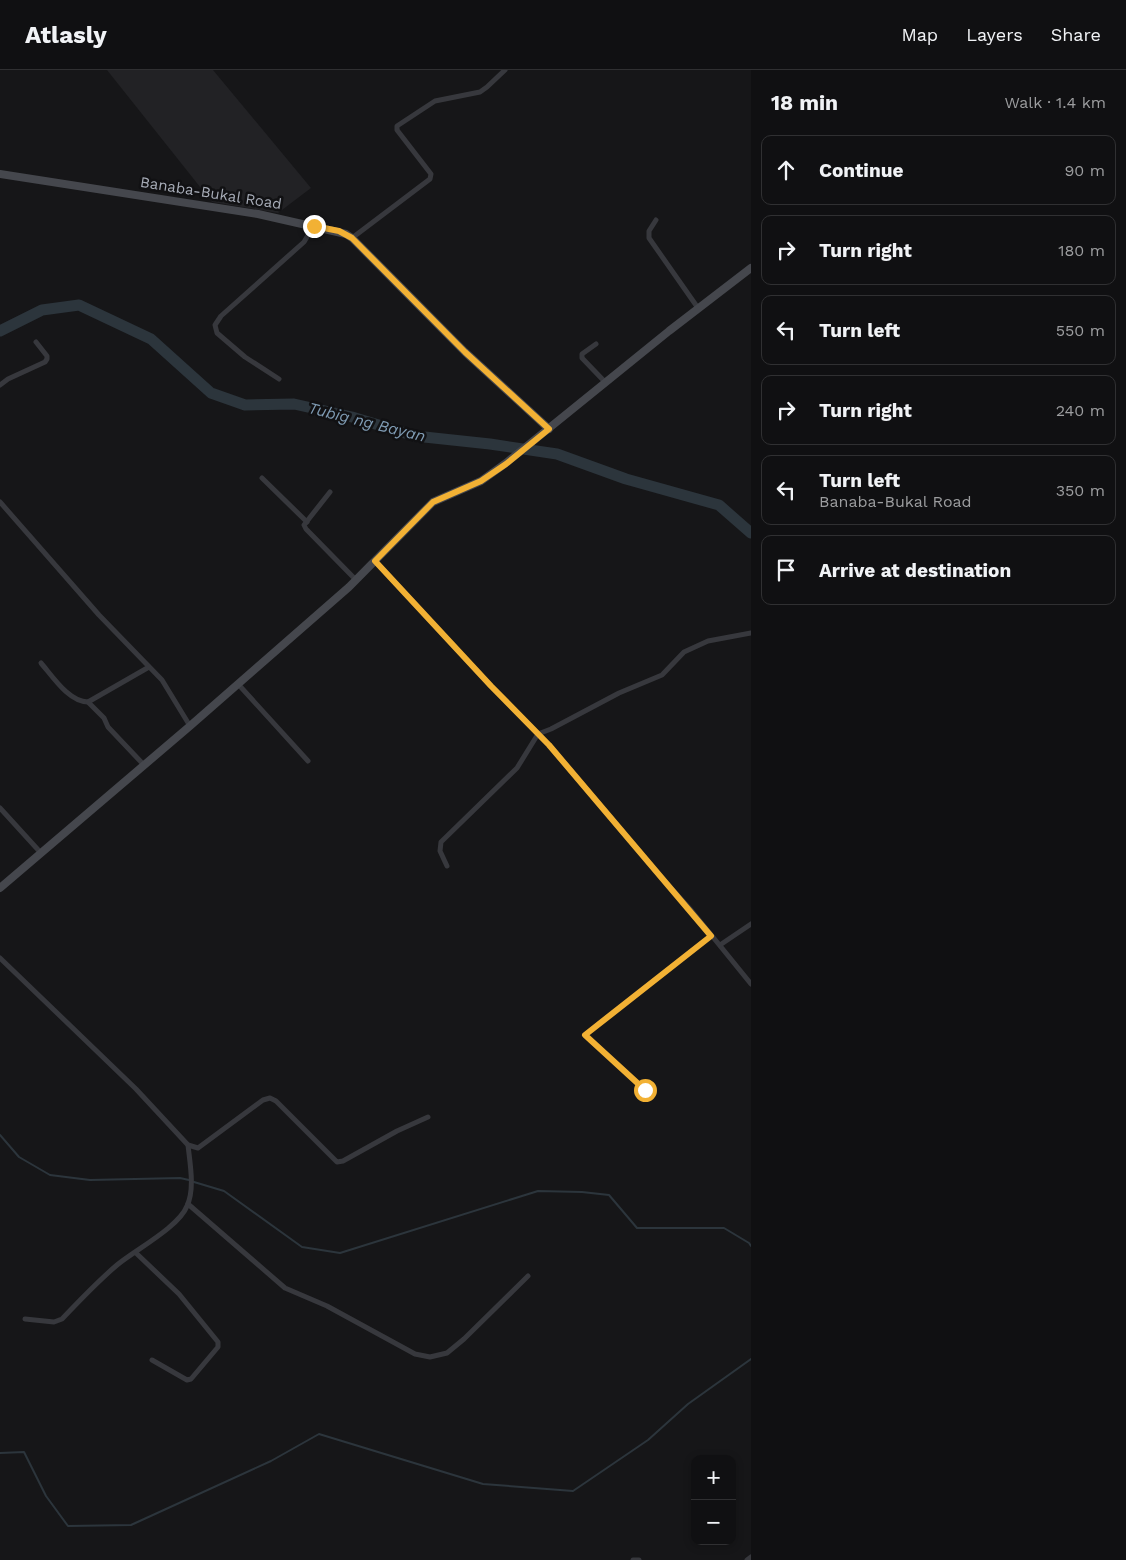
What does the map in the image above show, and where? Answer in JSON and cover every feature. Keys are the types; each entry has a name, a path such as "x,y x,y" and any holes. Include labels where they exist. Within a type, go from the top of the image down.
{"main road":[{"name":"Banaba-Bukal Road","path":"0,174 236,210 339,231 352,238 465,352 549,429"},
{"path":"0,888 143,764 190,726 356,580 433,502 481,481 751,268"}],"street":[{"path":"352,238 430,179 431,174 396,130 398,126 435,101 480,92 487,88 505,70"},
{"path":"656,220 649,231 649,238 698,308"},
{"path":"279,378 245,357 217,333 215,325 221,316 304,242 314,226"},
{"path":"0,385 8,379 47,360 36,342"},
{"path":"596,344 582,354 582,358 606,383"},
{"path":"262,478 307,522"},
{"path":"330,492 304,525 356,580"},
{"path":"0,502 81,594 162,680 190,726"},
{"path":"375,561 538,734 588,790 751,984"},
{"path":"447,866 440,851 441,842 517,768 538,734 619,693 662,674 684,652 708,641 751,633"},
{"path":"41,663 71,696 82,702 88,702 149,667"},
{"path":"238,684 308,761"},
{"path":"88,702 104,718 108,727 143,764"},
{"path":"0,808 41,852"},
{"path":"720,945 751,924"},
{"path":"645,1090 585,1035 711,936"},
{"path":"0,958 136,1089 188,1145 198,1148 263,1100 270,1098 276,1101 337,1162 343,1161 428,1117"},
{"path":"25,1319 54,1322 62,1319 96,1284 119,1264 136,1253 183,1215 190,1193 188,1145"},
{"path":"188,1204 284,1288 327,1306 415,1354 430,1357 447,1353 464,1339 528,1276"},
{"path":"136,1253 179,1294 218,1342 218,1347 191,1378 186,1380 152,1360"},
{"path":"747,1560 751,1557"},
{"path":"632,1560 639,1560"}],"shaded area":[{"path":"107,70 213,70 311,188 278,213 212,202"}],"waterway":[{"name":"Tubig ng Bayan","path":"0,331 42,310 79,305 151,339 211,393 245,405 294,404 352,417 415,436 557,454 626,479 719,505 751,533"},
{"path":"0,1135 19,1157 50,1175 90,1180 180,1178 189,1180"},
{"path":"194,1182 224,1191 302,1247 340,1253 538,1191 609,1195 637,1228 724,1228 751,1246"},
{"path":"0,1453 24,1452 46,1496 68,1526 131,1525 271,1461 319,1434 483,1484 573,1491 648,1440 688,1404 751,1359"}],"route":[{"path":"314,226 339,231 352,238 465,352 549,429 506,464 481,481 433,502 375,561 491,686 549,745 691,910 711,936 585,1035 645,1090"}]}
